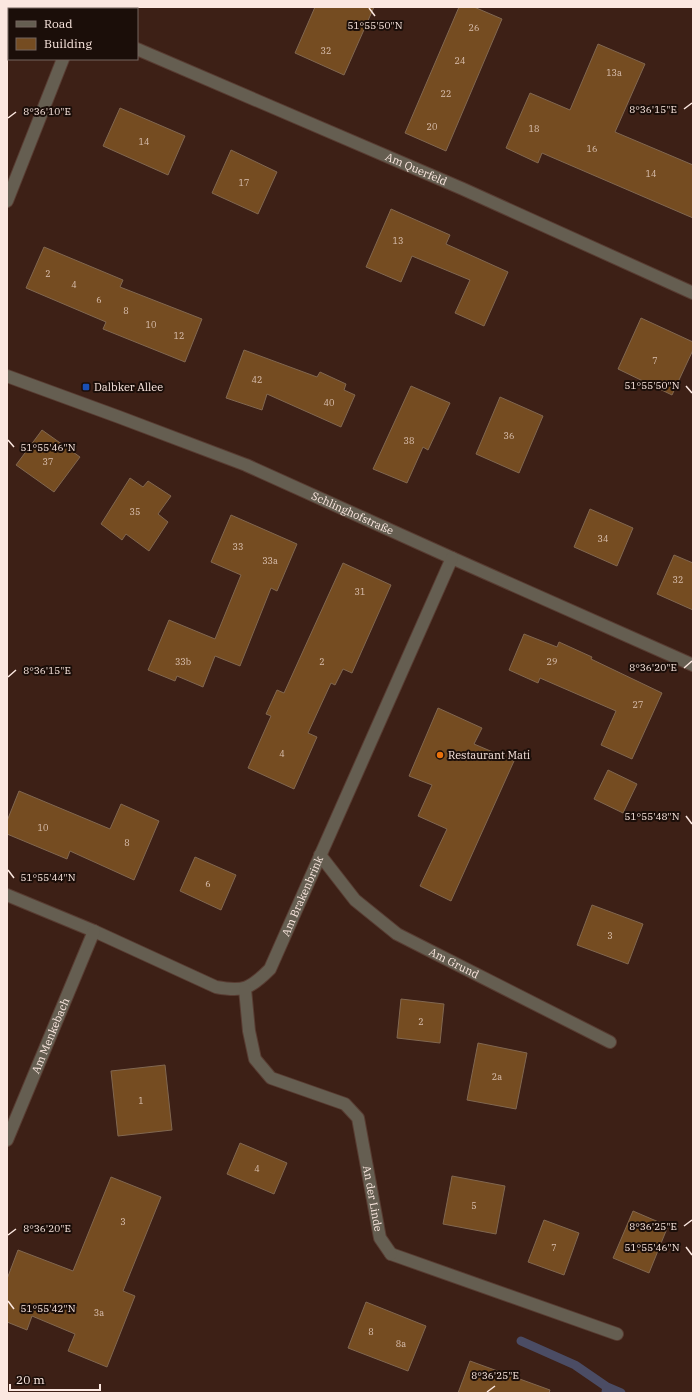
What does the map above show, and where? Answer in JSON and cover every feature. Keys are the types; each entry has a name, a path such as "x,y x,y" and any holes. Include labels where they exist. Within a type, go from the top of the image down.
{"street":[{"name":"Am Querfeld","path":"138,49 463,189 693,292"},
{"path":"7,201 63,60"},
{"name":"Schlinghofstraße","path":"7,376 246,465 693,665"},
{"name":"Am Brakenbrink","path":"245,989 257,982 270,969 452,558"},
{"name":"Am Grund","path":"320,856 355,900 397,934 610,1042"},
{"path":"7,895 94,931 216,987 232,990 245,989"},
{"name":"Am Menkebach","path":"7,1140 94,931"},
{"name":"An der Linde","path":"245,989 249,1031 255,1059 271,1078 345,1104 358,1118 380,1238 391,1254 617,1334"}],"building":[{"path":"315,7 374,7 344,75 295,53"},
{"path":"459,7 474,7 502,19 446,151 405,133"},
{"path":"598,44 645,64 615,132 693,165 693,218 542,153 538,163 506,148 530,93 570,110"},
{"path":"120,108 185,136 168,175 103,146"},
{"path":"231,150 277,172 258,214 212,193"},
{"path":"391,209 450,235 446,244 508,272 484,326 455,313 470,280 412,256 401,282 366,267"},
{"path":"44,247 123,280 120,287 202,319 185,362 103,329 106,322 26,288"},
{"path":"641,318 693,342 693,350 672,395 618,369"},
{"path":"244,350 317,377 320,372 346,384 344,390 355,395 341,427 267,394 262,410 226,398"},
{"path":"411,386 450,403 428,450 423,447 407,483 373,469"},
{"path":"500,397 543,416 519,473 476,454"},
{"path":"42,430 80,457 54,492 16,465"},
{"path":"130,478 143,487 148,481 171,496 158,514 168,522 149,551 126,534 122,540 101,524"},
{"path":"590,509 633,528 617,566 574,547"},
{"path":"231,515 297,544 277,591 271,588 240,666 215,656 203,687 177,676 175,681 148,670 169,620 215,639 241,575 211,562"},
{"path":"674,555 693,563 693,610 657,594"},
{"path":"343,563 391,585 352,673 343,669 335,685 331,683 308,733 317,737 294,789 248,768 271,716 266,714 277,690 284,693"},
{"path":"524,634 557,647 559,642 592,657 591,659 662,693 632,759 601,745 616,711 540,678 538,683 509,670"},
{"path":"438,708 482,728 474,744 514,761 451,901 420,886 447,829 418,816 432,785 409,776"},
{"path":"608,770 637,784 623,813 594,799"},
{"path":"19,791 110,829 121,804 159,821 134,880 70,851 67,859 7,834 7,821"},
{"path":"195,857 236,875 221,910 180,891"},
{"path":"592,905 643,924 628,964 577,945"},
{"path":"401,999 444,1004 440,1043 397,1038"},
{"path":"478,1043 527,1053 516,1109 467,1100"},
{"path":"165,1065 172,1130 118,1136 111,1071"},
{"path":"240,1143 287,1163 274,1194 227,1174"},
{"path":"452,1176 505,1186 496,1234 443,1224"},
{"path":"111,1177 161,1197 123,1291 135,1296 107,1367 68,1351 75,1334 32,1316 27,1330 7,1322 7,1279 18,1250 73,1271"},
{"path":"633,1211 668,1226 649,1273 613,1258"},
{"path":"544,1220 579,1233 564,1275 528,1262"},
{"path":"366,1302 426,1326 408,1371 348,1348"},
{"path":"470,1361 550,1390 549,1393 458,1393"}],"waterway":[{"path":"521,1341 575,1365 607,1387"},
{"path":"606,1392 607,1387 621,1393"}],"place":[{"name":"Dalbker Allee","path":"86,387"},
{"name":"Restaurant Mati","path":"440,755"}]}
